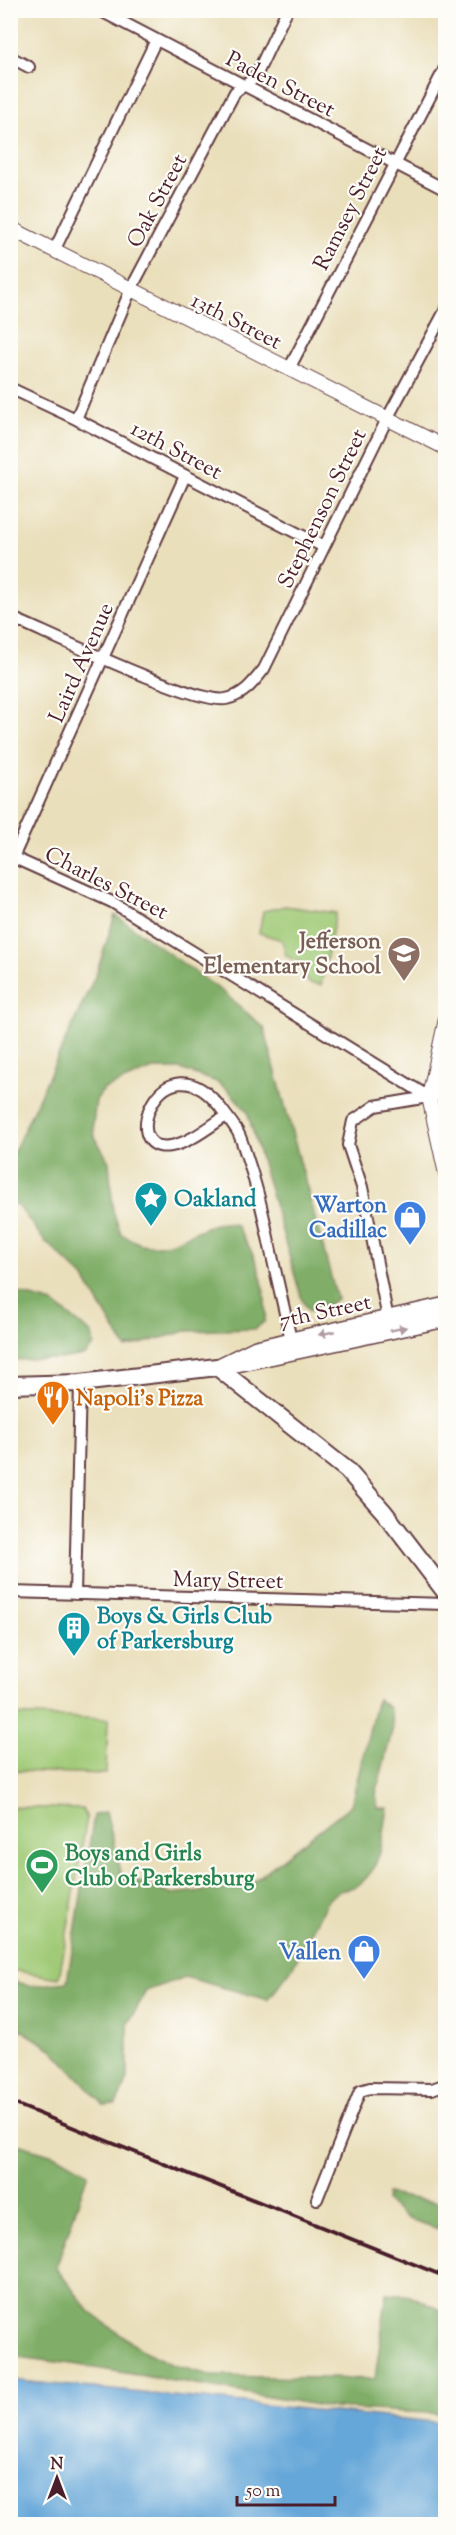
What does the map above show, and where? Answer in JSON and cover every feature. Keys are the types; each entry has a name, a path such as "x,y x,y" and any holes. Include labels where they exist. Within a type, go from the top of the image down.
{"main road":[{"name":"7th Street","path":"218,1367 256,1347 446,1305"},
{"name":"7th Street","path":"10,1385 80,1383 218,1367 446,1319"},
{"path":"218,1367 347,1470 384,1512 446,1593"}],"street":[{"name":"Paden Street","path":"99,10 446,190"},
{"name":"Oak Street","path":"76,419 131,290 235,92 255,78 287,10"},
{"path":"54,250 156,40"},
{"path":"10,57 29,67"},
{"name":"Ramsey Street","path":"289,369 446,66"},
{"name":"13th Street","path":"10,228 446,448"},
{"name":"Stephenson Street","path":"10,616 103,658 190,692 223,700 245,692 264,669 387,419 442,323 446,309"},
{"name":"12th Street","path":"10,388 76,419 324,547"},
{"name":"Laird Avenue","path":"11,858 185,476"},
{"name":"Charles Street","path":"11,858 112,902 429,1096"},
{"path":"446,1019 429,1096 446,1174"},
{"path":"226,1116 192,1137 170,1146 160,1147 152,1142 146,1131 145,1120 156,1096 163,1089 183,1084 209,1093 237,1130 257,1186 291,1340"},
{"path":"388,1319 362,1187 348,1145 353,1121 375,1106 446,1094"},
{"path":"75,1594 80,1383"},
{"name":"Mary Street","path":"10,1592 446,1604"},
{"path":"317,2199 360,2091 370,2088 432,2089 446,2084"}],"green space":[{"path":"285,906 336,913 321,985 309,983 305,977 306,965 286,956 282,940 259,933 263,911"},
{"path":"115,915 223,992 264,1028 337,1299 317,1311 308,1310 302,1300 247,1111 229,1091 217,1082 180,1069 153,1069 104,1089 96,1100 93,1124 95,1137 109,1162 113,1211 121,1234 142,1244 155,1245 180,1239 213,1225 225,1223 236,1225 255,1259 265,1295 265,1321 255,1329 186,1331 126,1348 83,1277 43,1239 20,1208 11,1202 11,1158 97,972"},
{"path":"10,1291 53,1303 92,1334 94,1345 85,1355 58,1359 11,1360"},
{"path":"377,1699 389,1708 393,1727 376,1794 378,1808 388,1808 378,1858 368,1876 361,1883 337,1892 328,1900 291,1970 268,2000 185,1977 146,1991 128,2024 128,2079 116,2104 104,2105 52,2049 10,2023 11,1980 30,1986 67,1982 94,1815 106,1812 122,1876 170,1894 246,1887 351,1805"},
{"path":"11,1715 108,1719 106,1774 11,1771"},
{"name":"Boys and Girls Club of Parkersburg","path":"11,1807 82,1809 87,1818 59,1978 11,1970"},
{"path":"11,2142 60,2157 88,2173 56,2268 90,2312 140,2349 173,2365 213,2376 375,2379 387,2293 412,2296 445,2312 445,2414 334,2408 11,2356"},
{"path":"387,2194 445,2204 445,2231 408,2219 386,2202"}],"water":[{"path":"11,2380 445,2423 445,2524 11,2524"}],"railway":[{"path":"10,2102 446,2277"}],"place":[{"name":"Jefferson Elementary School","path":"404,982"},
{"name":"Oakland","path":"151,1227"},
{"name":"Warton Cadillac","path":"410,1246"},
{"name":"Napoli's Pizza","path":"53,1426"},
{"name":"Boys & Girls Club of Parkersburg","path":"74,1657"},
{"name":"Boys and Girls Club of Parkersburg","path":"42,1894"},
{"name":"Vallen","path":"364,1980"}]}
